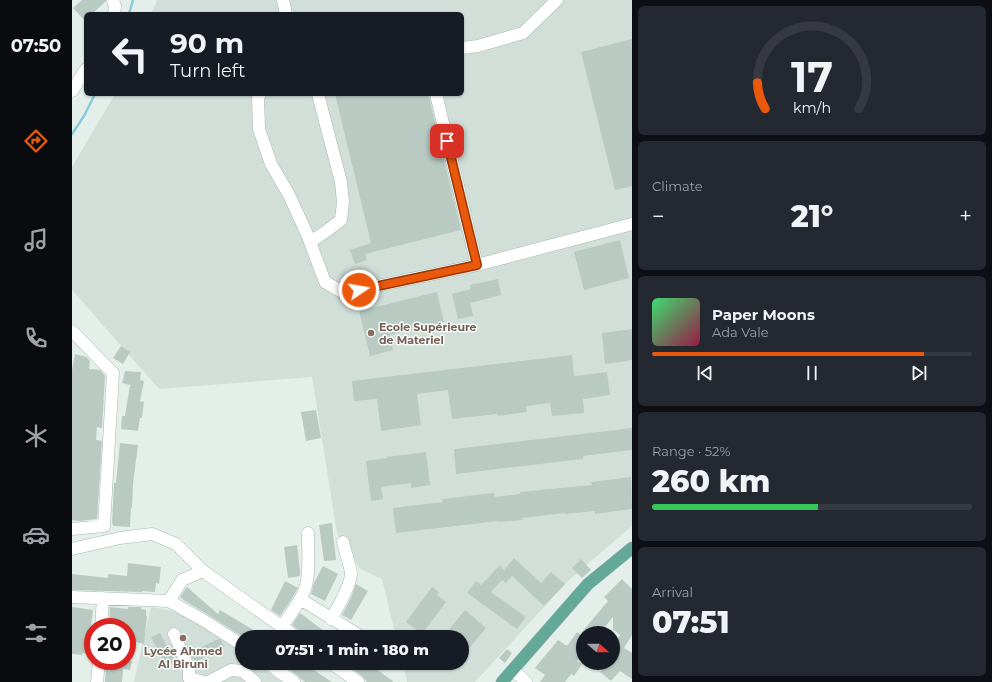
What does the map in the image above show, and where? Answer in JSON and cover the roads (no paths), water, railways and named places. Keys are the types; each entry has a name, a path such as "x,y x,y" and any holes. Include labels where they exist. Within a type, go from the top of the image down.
{"main road":[{"path":"502,682 588,584 631,551"}],"street":[{"path":"113,0 115,6 114,12"},
{"path":"283,0 286,12"},
{"path":"464,48 478,46 523,33 557,0"},
{"path":"72,91 84,72"},
{"path":"259,96 260,129 271,164 289,195 310,242 325,282 344,293 477,265 632,224"},
{"path":"310,242 341,220 343,202 341,182 319,96"},
{"path":"436,96 477,265"},
{"path":"72,331 113,373 104,526 72,529"},
{"path":"282,627 305,589 308,576 308,533"},
{"path":"72,549 120,538 152,534 176,544 203,571 286,630"},
{"path":"331,619 348,585 351,573 344,542"},
{"path":"168,601 182,580 203,571"},
{"path":"72,597 168,601 203,620 235,641"},
{"path":"102,618 103,598"},
{"path":"300,599 350,630"},
{"path":"174,634 189,668 189,678 204,682"},
{"path":"97,682 98,670"},
{"path":"208,682 231,670 243,671 255,682"},
{"path":"277,670 294,682"},
{"path":"342,670 358,682"},
{"path":"513,670 526,682"}],"waterway":[{"path":"130,12 133,0"},
{"path":"72,134 84,116 94,96"}],"place":[{"name":"Ecole Supérieure de Materiel","path":"371,333"},
{"name":"Lycée Ahmed Al Biruni","path":"183,638"}]}
